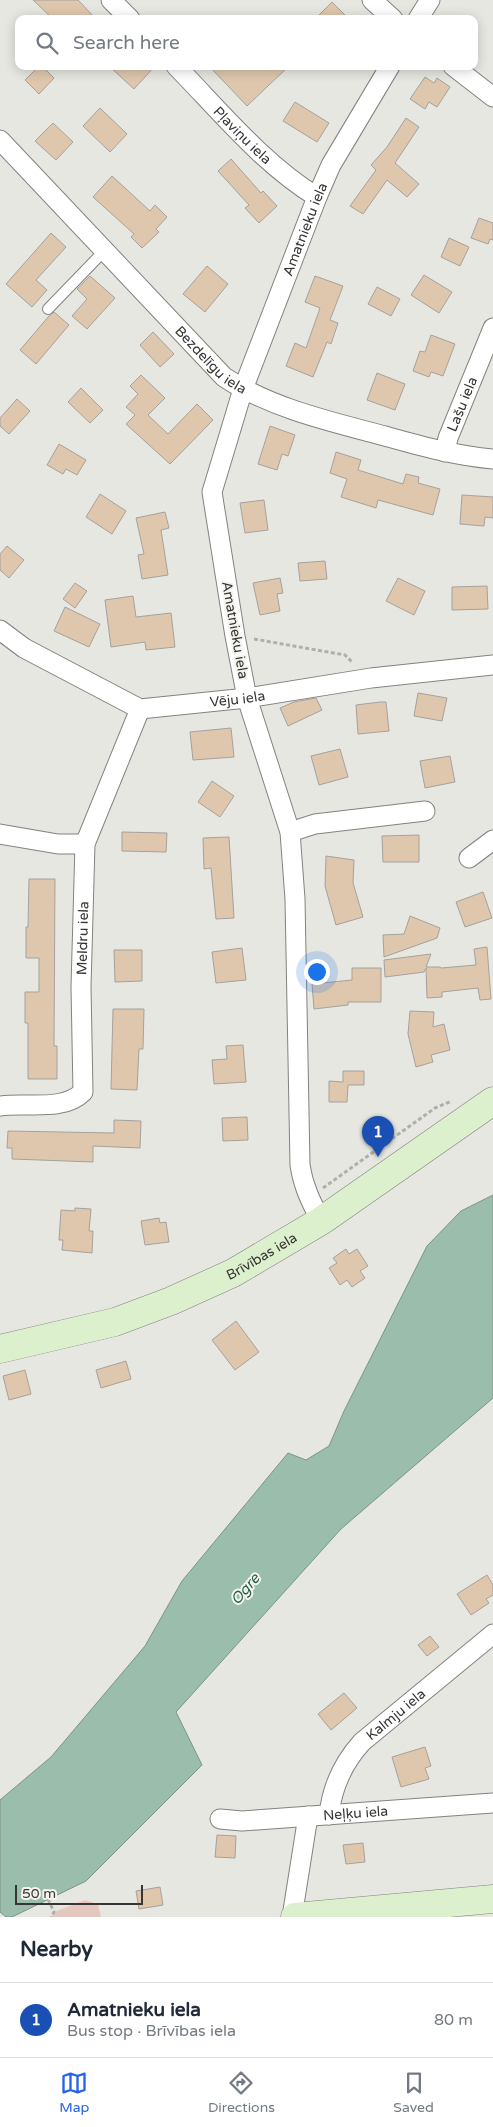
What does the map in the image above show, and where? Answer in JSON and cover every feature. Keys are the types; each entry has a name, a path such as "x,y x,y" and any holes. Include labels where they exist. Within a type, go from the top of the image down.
{"main road":[{"name":"Brīvības iela","path":"0,1349 107,1324 171,1302 233,1273 321,1221 493,1101"},
{"path":"294,1917 493,1899"}],"street":[{"path":"111,0 126,15"},
{"path":"372,0 389,15"},
{"path":"421,15 430,0"},
{"name":"Pļaviņu iela","path":"180,70 276,168 316,197"},
{"name":"Amatnieku iela","path":"321,1221 308,1198 302,1180 300,1165 295,900 290,832 247,698 234,636 212,492 243,389 316,197 331,165 388,70"},
{"path":"458,70 493,97"},
{"name":"Bezdelīgu iela","path":"0,140 224,377 243,389 268,400 344,426 466,457 493,459"},
{"name":"Lašu iela","path":"445,452 448,438 493,328"},
{"path":"0,630 24,648 140,709"},
{"name":"Vēju iela","path":"140,709 247,698 371,678 493,665"},
{"name":"Meldru iela","path":"0,1106 66,1103 77,1098 83,1092 81,987 85,844 140,709"},
{"path":"290,832 315,824 425,811"},
{"path":"0,834 58,844 85,844"},
{"path":"469,858 493,840"},
{"name":"Kalmju iela","path":"330,1815 331,1799 347,1759 362,1742 493,1634"},
{"name":"Neļķu iela","path":"220,1819 242,1820 330,1815 493,1802"},
{"path":"294,1917 308,1816"}],"lane":[{"path":"48,309 105,250"}],"path":[{"path":"234,636 345,655 371,678"},
{"path":"48,1899 54,1912 51,1917"}],"shaded area":[{"path":"85,1900 98,1904 101,1917 51,1917 54,1912"}],"water":[{"name":"Ogre","path":"493,1195 493,1398 341,1529 176,1712 202,1765 86,1881 12,1917 6,1917 0,1912 0,1800 51,1757 145,1646 182,1581 288,1453 306,1460 329,1446 344,1411 427,1246 461,1211"}],"building":[{"path":"33,0 78,0 92,15 49,15"},
{"path":"332,2 345,15 319,15"},
{"path":"35,70 46,70 54,78 39,94 25,80"},
{"path":"113,70 151,70 134,89"},
{"path":"213,70 285,70 247,106"},
{"path":"425,77 434,83 437,78 450,87 437,107 429,102 425,109 410,99"},
{"path":"295,102 329,123 317,142 283,121"},
{"path":"100,108 127,134 110,152 83,126"},
{"path":"406,118 419,127 395,163 419,184 407,197 387,180 363,214 350,206 376,170 371,165 387,147"},
{"path":"53,123 73,142 56,160 35,141"},
{"path":"231,159 261,193 263,191 277,206 259,223 245,208 249,205 218,171"},
{"path":"112,176 150,211 155,205 167,217 156,229 159,232 142,248 131,237 134,234 93,197"},
{"path":"479,218 493,223 493,240 490,239 488,244 471,238"},
{"path":"51,233 66,247 36,280 47,290 32,307 6,284"},
{"path":"449,238 469,247 460,266 441,257"},
{"path":"207,266 228,284 205,312 183,294"},
{"path":"424,275 452,292 439,313 411,295"},
{"path":"90,276 115,298 87,329 72,316 87,299 77,289"},
{"path":"315,276 343,286 330,320 338,323 331,344 327,342 313,377 286,366 295,343 306,348 320,308 305,302"},
{"path":"377,287 400,299 391,316 368,304"},
{"path":"54,312 69,325 36,364 20,350"},
{"path":"153,332 174,354 160,367 140,345"},
{"path":"431,335 455,344 443,376 431,372 429,377 413,371 420,351 425,352"},
{"path":"377,373 405,384 395,410 367,400"},
{"path":"141,375 165,398 148,415 168,434 197,404 213,420 170,464 126,424 135,415 126,407 138,394 130,386"},
{"path":"81,388 103,410 90,423 68,402"},
{"path":"17,399 30,411 9,434 0,426 0,418"},
{"path":"270,426 295,435 288,456 282,454 277,470 258,464"},
{"path":"59,444 86,460 77,475 66,469 63,474 47,465"},
{"path":"336,452 361,460 358,470 403,484 406,474 419,477 418,483 440,489 433,515 378,500 376,508 341,497 347,479 330,473"},
{"path":"100,494 126,511 112,534 86,517"},
{"path":"462,495 493,497 493,518 485,517 484,526 460,524"},
{"path":"264,500 268,530 245,533 240,503"},
{"path":"165,512 169,528 161,530 168,575 142,579 138,555 144,554 136,518"},
{"path":"7,546 24,560 9,578 0,570 0,554"},
{"path":"325,561 327,579 300,581 298,563"},
{"path":"280,578 283,593 277,594 280,611 260,615 253,583"},
{"path":"398,578 425,591 414,615 386,601"},
{"path":"75,583 87,591 75,608 63,599"},
{"path":"487,586 488,609 452,610 452,587"},
{"path":"133,596 136,617 171,613 175,647 146,650 145,642 111,647 105,600"},
{"path":"65,607 100,624 89,647 54,631"},
{"path":"418,693 447,698 442,721 414,716"},
{"path":"316,698 322,710 288,726 280,708 294,702"},
{"path":"386,702 389,731 358,734 356,705"},
{"path":"231,728 234,757 193,760 190,732"},
{"path":"340,749 348,777 319,785 311,756"},
{"path":"450,756 455,782 425,788 420,761"},
{"path":"212,781 234,796 220,817 198,802"},
{"path":"122,832 167,833 166,852 122,851"},
{"path":"419,835 419,862 383,862 382,836"},
{"path":"229,837 234,918 216,919 211,868 204,869 203,838"},
{"path":"326,856 354,860 353,883 363,917 336,925 325,886"},
{"path":"29,879 55,879 54,1046 57,1046 57,1079 28,1079 28,1023 25,1023 25,992 39,992 39,958 26,958"},
{"path":"483,892 492,918 465,927 456,902"},
{"path":"410,916 440,928 437,938 384,957 383,935 404,934"},
{"path":"487,947 491,999 480,1000 478,988 442,992 442,997 427,998 426,968 424,972 385,977 384,960 431,954 426,967 441,968 476,965 474,949"},
{"path":"242,948 246,980 216,983 212,952"},
{"path":"114,950 142,950 142,981 115,982"},
{"path":"352,968 381,968 381,1002 348,1002 348,1005 314,1009 312,984 352,980"},
{"path":"113,1009 144,1009 143,1049 139,1049 137,1090 111,1089"},
{"path":"410,1011 434,1012 433,1027 444,1024 450,1050 431,1055 433,1062 416,1067 408,1034"},
{"path":"243,1045 246,1082 214,1084 212,1060 227,1059 226,1046"},
{"path":"343,1071 364,1071 364,1085 348,1085 347,1102 329,1102 329,1081 343,1082"},
{"path":"247,1117 248,1140 223,1141 222,1118"},
{"path":"114,1120 141,1121 140,1148 93,1146 93,1162 12,1159 12,1148 7,1148 8,1131 114,1133"},
{"path":"75,1208 91,1209 89,1231 93,1231 92,1253 62,1250 63,1240 59,1240 61,1210 75,1211"},
{"path":"159,1218 160,1223 166,1222 169,1242 145,1245 141,1221"},
{"path":"346,1249 349,1254 357,1249 368,1266 360,1271 365,1278 352,1287 347,1280 340,1285 329,1268 337,1263 333,1258"},
{"path":"236,1321 259,1352 235,1370 212,1340"},
{"path":"126,1361 131,1379 101,1388 96,1370"},
{"path":"25,1370 31,1394 9,1400 3,1376"},
{"path":"487,1575 493,1585 493,1595 486,1599 489,1603 471,1615 457,1594"},
{"path":"430,1636 439,1647 427,1656 418,1645"},
{"path":"344,1693 357,1708 331,1730 318,1714"},
{"path":"425,1747 431,1766 425,1768 429,1779 401,1787 392,1757"},
{"path":"217,1835 236,1836 235,1858 215,1857"},
{"path":"363,1843 365,1862 346,1864 343,1845"},
{"path":"160,1887 163,1905 139,1909 136,1891"}],"place":[{"name":"Amatnieku iela","path":"378,1157"}]}
